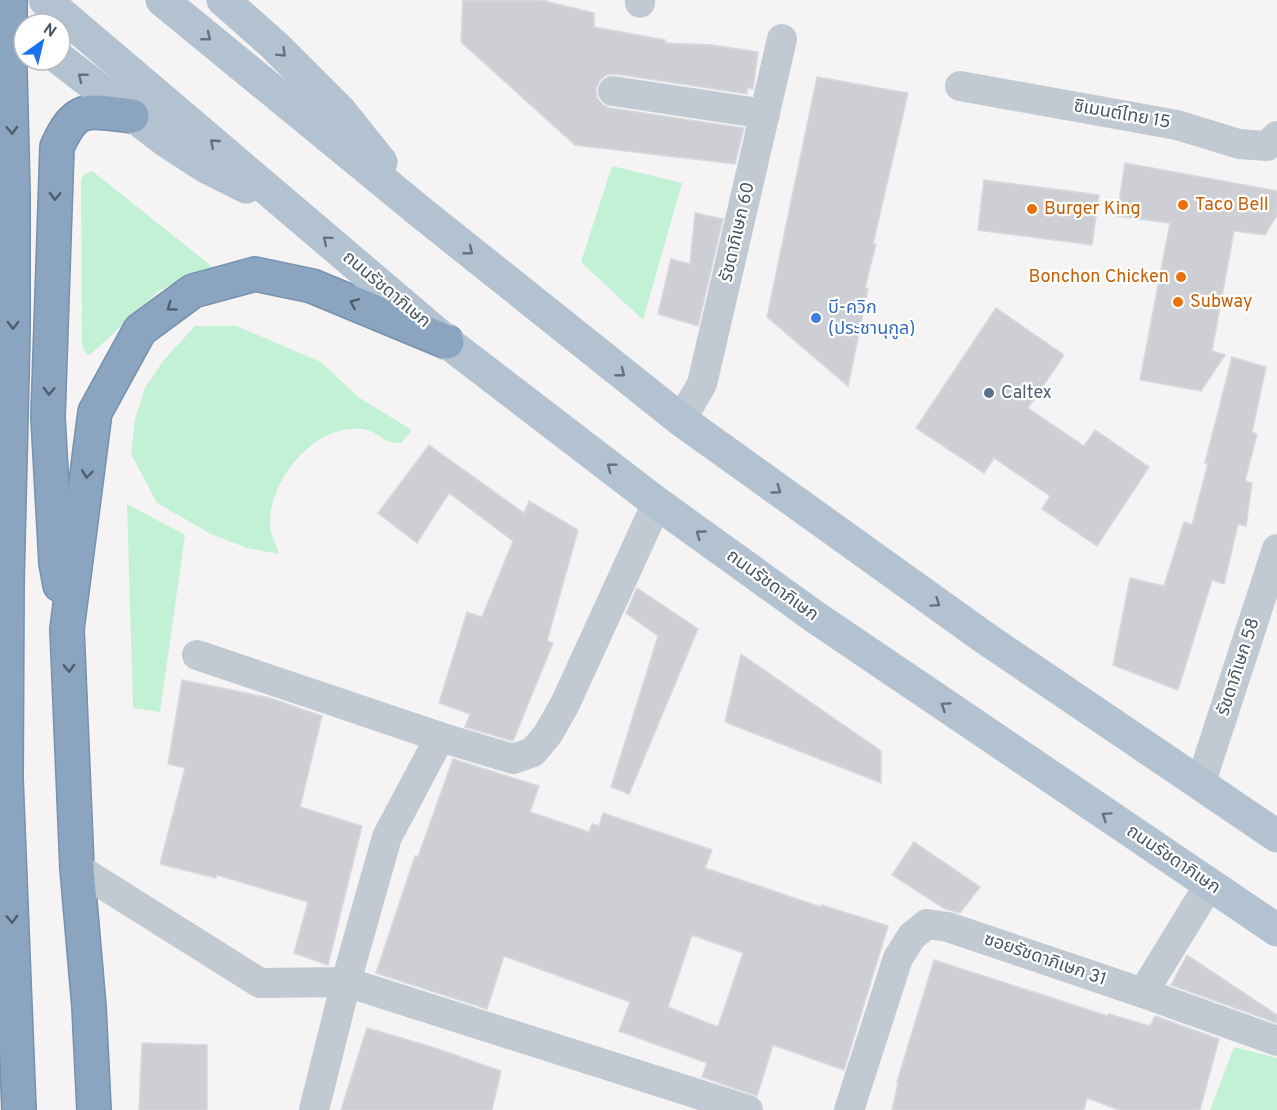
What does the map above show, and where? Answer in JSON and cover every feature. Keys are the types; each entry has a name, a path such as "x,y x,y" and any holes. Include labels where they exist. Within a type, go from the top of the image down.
{"highway":[{"path":"10,0 13,331 7,582 6,779 19,1110"},
{"path":"94,1110 89,1007 77,868 67,628 56,563 48,417 57,147 66,127 75,116 92,112 132,116"},
{"path":"67,628 94,412 140,330 193,291 255,274 312,286 447,342"}],"main road":[{"name":"ถนนรัชดาภิเษก","path":"45,0 447,342 657,503 815,617 1277,930"},
{"path":"162,0 423,214 681,420 976,631 1277,836"},
{"path":"223,0 274,45 341,112 423,214"},
{"path":"0,11 12,21"},
{"name":"ถนนรัชดาภิเษก","path":"72,68 166,141 206,167 290,209"}],"street":[{"name":"รัชดาภิเษก 60","path":"681,420 702,384 782,39"},
{"name":"ซิเมนต์ไทย 15","path":"960,86 1177,125 1239,144 1267,146 1277,136"},
{"path":"613,91 765,114"},
{"path":"197,656 513,759 533,752 548,734 565,704 657,503"},
{"name":"รัชดาภิเษก 58","path":"1200,785 1272,581 1277,549"},
{"path":"314,1110 346,982 387,837 440,737"},
{"path":"77,868 260,983 346,982 748,1110"},
{"path":"1143,993 1209,885"},
{"name":"ซอยรัชดาภิเษก 31","path":"849,1110 898,958 912,936 927,924 948,927 1277,1041"}],"green space":[{"path":"612,166 682,183 643,320 581,262"},
{"path":"92,171 214,269 185,278 159,291 90,355 86,353 82,345 81,181 83,175"},
{"path":"195,326 236,326 321,362 358,397 412,430 401,443 395,443 365,429 344,430 329,434 301,454 280,484 273,500 270,516 271,532 279,554 247,548 211,534 157,503 131,454 135,419 145,388 163,361"},
{"path":"127,504 185,535 160,712 133,708"},
{"path":"1234,1047 1277,1058 1277,1110 1210,1110"}],"building":[{"path":"463,0 541,0 594,13 594,27 665,40 665,43 712,45 758,52 753,89 747,88 747,94 616,74 606,75 596,88 597,98 603,105 610,108 744,128 735,164 575,145 461,42"},
{"path":"817,77 908,93 873,244 876,244 865,288 868,289 848,386 767,317"},
{"path":"1125,163 1277,191 1277,215 1265,235 1234,231 1212,351 1225,355 1201,391 1140,380 1170,223 1117,216"},
{"path":"984,180 1099,195 1092,245 978,230"},
{"path":"695,213 723,219 698,326 658,314 671,259 690,264"},
{"path":"996,308 1064,355 1028,408 1084,446 1095,430 1149,467 1097,546 1042,509 1050,496 994,458 984,473 916,428"},
{"path":"1232,357 1266,367 1252,432 1257,434 1245,481 1252,483 1246,526 1238,524 1224,584 1212,580 1178,690 1113,665 1130,578 1164,586 1184,522 1192,525"},
{"path":"429,445 524,513 529,501 578,530 547,641 553,643 513,741 465,727 470,714 439,703 467,612 482,617 513,541 449,493 417,543 378,513"},
{"path":"637,588 698,629 629,794 611,787 658,636 626,613"},
{"path":"741,654 881,751 881,783 725,722"},
{"path":"182,680 270,698 322,716 300,807 362,826 328,965 294,953 308,902 217,875 216,878 160,864 185,768 168,764"},
{"path":"453,759 539,786 530,812 589,832 592,824 599,826 603,813 712,850 705,868 821,907 822,905 888,926 844,1070 773,1045 757,1096 702,1077 707,1063 619,1031 630,1002 504,956 487,1009 376,973 415,856 418,857","holes":["692,935 743,953 718,1027 668,1007"]},
{"path":"914,842 980,887 960,913 945,909 892,875"},
{"path":"1187,955 1277,1015 1277,1023 1171,985"},
{"path":"934,960 1108,1016 1109,1014 1150,1026 1155,1016 1219,1039 1200,1110 1119,1110 1087,1098 1084,1110 892,1110 897,1082"},
{"path":"367,1028 429,1046 501,1071 492,1110 341,1110"},
{"path":"142,1043 207,1045 207,1110 139,1110"}],"place":[{"name":"Taco Bell","path":"1183,205"},
{"name":"Burger King","path":"1032,209"},
{"name":"Bonchon Chicken","path":"1181,277"},
{"name":"Subway","path":"1178,302"},
{"name":"บี-ควิก (ประชานุกูล)","path":"816,318"},
{"name":"Caltex","path":"989,393"}]}
